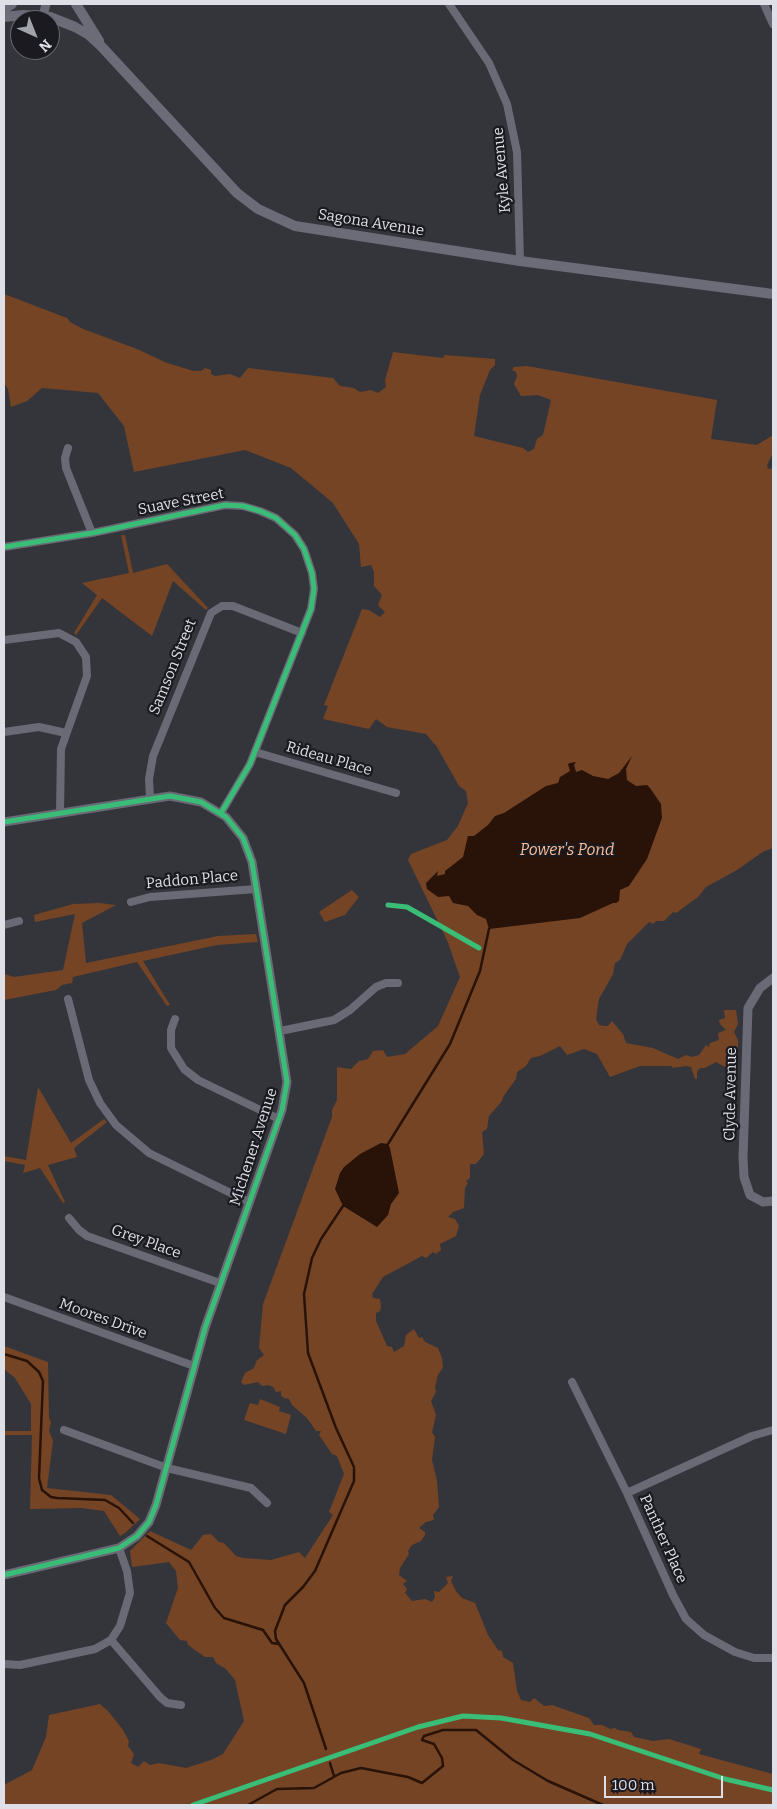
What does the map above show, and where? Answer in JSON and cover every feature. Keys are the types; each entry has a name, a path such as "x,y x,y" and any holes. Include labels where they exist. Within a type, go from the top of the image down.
{"main road":[{"path":"4,9 12,4"},
{"path":"76,4 102,46"},
{"name":"Sagona Avenue","path":"60,22 75,27 102,46 228,184 247,202 295,226 323,232 520,261 773,294"}],"street":[{"name":"Kyle Avenue","path":"449,4 488,63 507,104 517,152 520,261"},
{"path":"764,4 773,24"},
{"path":"68,448 65,458 66,468 92,533"},
{"name":"Suave Street","path":"4,547 92,533 225,505 251,508 269,514 295,535 310,565 314,595 302,633 255,752 241,782 221,813"},
{"name":"Samson Street","path":"150,798 150,773 154,751 210,613 222,606 234,606 302,633"},
{"path":"4,640 53,633 68,636 80,646 86,657 88,676 66,733 60,755 60,813"},
{"path":"4,732 40,727 66,733"},
{"name":"Rideau Place","path":"255,752 396,793"},
{"name":"Michener Avenue","path":"4,822 170,796 188,798 221,813 236,828 251,856 287,1082 284,1103 279,1119 220,1283 194,1366 167,1468 149,1522 137,1536 119,1548 4,1575"},
{"name":"Paddon Place","path":"131,902 150,897 256,889"},
{"path":"4,925 19,921"},
{"name":"Clyde Avenue","path":"773,978 760,988 748,1008 743,1150 744,1177 750,1195 763,1202 773,1201"},
{"path":"280,1031 334,1020 350,1010 376,988 386,983 398,983"},
{"path":"68,998 89,1080 100,1103 116,1125 128,1138 149,1153 249,1202"},
{"path":"175,1019 170,1030 171,1048 184,1069 198,1080 279,1119"},
{"name":"Grey Place","path":"69,1218 87,1236 220,1283"},
{"name":"Moores Drive","path":"4,1296 194,1366"},
{"name":"Panther Place","path":"572,1382 627,1493 661,1571 686,1619 704,1635 735,1652 754,1658 773,1658"},
{"path":"64,1430 167,1468 251,1488 267,1502"},
{"path":"627,1493 752,1436 773,1430"},
{"path":"4,1664 20,1665 95,1649 111,1640 120,1626 130,1592 127,1570 119,1548"},
{"path":"111,1640 160,1697 172,1705 180,1705"}],"shaded area":[{"path":"4,294 67,318 70,322 83,329 137,349 167,363 194,371 201,371 205,368 211,370 211,374 215,376 230,374 240,378 248,368 333,378 340,386 354,388 360,392 371,390 378,393 386,387 385,380 393,352 443,358 445,355 495,359 495,365 490,370 480,395 474,436 523,448 528,452 534,449 537,439 543,435 551,400 538,395 521,396 514,384 517,376 516,372 512,370 514,367 527,366 717,400 711,439 757,445 773,435 773,453 767,465 768,469 773,468 773,846 737,870 706,887 698,897 676,913 673,912 664,921 656,921 653,924 649,922 627,944 620,960 615,963 613,974 599,999 596,1019 599,1025 604,1026 608,1026 612,1021 623,1034 626,1043 653,1048 678,1059 686,1055 692,1057 699,1055 706,1045 709,1047 710,1043 719,1040 718,1033 726,1030 719,1020 725,1018 724,1010 736,1010 738,1024 734,1032 738,1040 738,1063 725,1067 716,1062 705,1068 700,1068 697,1072 697,1079 695,1079 691,1067 686,1066 673,1068 671,1066 640,1066 610,1077 597,1054 584,1049 567,1055 560,1046 540,1056 531,1058 526,1066 517,1072 516,1079 502,1101 489,1116 487,1129 482,1132 484,1154 476,1164 470,1164 470,1178 466,1181 468,1183 465,1188 464,1208 453,1212 448,1217 455,1219 459,1226 456,1236 440,1244 441,1250 436,1254 433,1252 426,1258 422,1256 383,1277 372,1294 373,1298 380,1299 381,1306 380,1311 376,1313 376,1321 387,1346 392,1347 394,1352 404,1346 406,1335 414,1329 419,1338 422,1337 425,1342 438,1348 443,1367 438,1375 435,1387 436,1392 431,1401 436,1415 432,1432 435,1437 432,1460 437,1481 439,1507 433,1515 434,1520 426,1522 419,1528 425,1532 425,1535 421,1541 412,1545 408,1551 409,1554 400,1568 399,1575 407,1581 403,1584 407,1589 405,1593 412,1601 425,1599 432,1602 435,1597 434,1591 439,1592 448,1583 446,1577 453,1576 451,1581 456,1591 462,1598 475,1603 488,1635 498,1650 502,1651 503,1657 513,1663 517,1691 521,1700 530,1702 534,1698 544,1706 552,1705 589,1718 594,1725 631,1732 634,1737 653,1741 669,1739 701,1749 699,1754 773,1774 773,1805 4,1805 4,1785 32,1770 46,1737 49,1715 100,1704 123,1730 129,1741 128,1746 134,1754 131,1763 138,1767 144,1761 150,1765 159,1763 186,1768 211,1760 223,1754 244,1721 235,1680 226,1669 216,1663 213,1657 205,1657 188,1645 187,1641 180,1640 166,1623 178,1588 176,1571 169,1562 132,1567 130,1551 150,1531 191,1550 203,1535 211,1534 219,1542 224,1543 236,1556 243,1558 271,1560 299,1552 305,1558 333,1515 329,1512 344,1474 337,1456 332,1454 319,1435 321,1431 316,1431 307,1418 292,1405 289,1399 281,1395 281,1391 276,1392 273,1387 268,1385 262,1386 258,1382 244,1385 241,1382 245,1373 254,1368 257,1360 264,1355 259,1348 263,1304 332,1117 332,1110 337,1100 337,1067 351,1069 359,1061 368,1059 373,1051 383,1050 387,1057 405,1054 438,1026 460,977 447,940 408,860 411,854 447,840 458,826 468,803 466,791 459,786 437,747 426,734 387,727 376,719 369,729 323,719 328,706 324,705 362,609 369,610 380,617 385,612 378,605 382,595 374,586 374,572 371,565 361,567 359,544 333,503 291,468 245,450 134,472 124,426 98,393 42,388 27,401 11,407 8,389 4,383"},
{"path":"121,535 125,535 133,573 167,564 208,608 206,610 173,581 152,636 102,598 76,635 74,633 97,595 82,583 129,573"},
{"path":"352,890 359,897 345,915 325,922 319,912"},
{"path":"99,903 116,905 82,923 86,963 218,936 256,934 258,942 217,945 143,961 170,1005 167,1006 137,962 73,977 72,983 62,985 56,990 4,1000 4,974 14,977 63,970 75,914 35,922 34,915 73,904"},
{"path":"38,1087 71,1143 104,1119 107,1122 74,1148 77,1157 48,1165 65,1202 63,1203 40,1168 23,1173 25,1165 4,1161 4,1156 26,1160"},
{"path":"4,1346 48,1362 49,1418 51,1422 49,1431 53,1441 47,1488 111,1495 140,1519 125,1533 120,1536 104,1511 81,1508 30,1509 32,1435 4,1435 4,1431 31,1431 31,1404 15,1378 4,1369"},
{"path":"260,1399 280,1407 279,1411 291,1415 286,1434 244,1420 250,1403 258,1405"}],"water":[{"name":"Power's Pond","path":"632,756 626,769 627,780 636,786 647,785 650,788 661,804 662,818 647,859 629,886 620,890 619,901 616,903 580,918 489,929 486,919 477,915 468,906 453,903 449,896 438,897 427,889 426,883 438,871 437,876 445,874 445,871 463,857 468,836 474,836 488,825 495,816 504,813 546,786 558,783 560,777 570,771 568,764 576,762 574,765 576,772 582,770 593,776 608,779 619,773"},
{"path":"381,1143 388,1144 390,1148 399,1193 391,1204 388,1215 377,1227 343,1206 335,1189 344,1167 360,1154"}],"waterway":[{"path":"388,1144 450,1044 480,971 489,929"},
{"path":"326,1749 304,1683 276,1639 275,1631 285,1605 303,1587 315,1571 354,1481 354,1467 336,1428 308,1353 304,1294 312,1258 321,1239 343,1206"},
{"path":"4,1354 27,1361 39,1372 43,1381 39,1478 42,1490 51,1497 57,1498 105,1500 119,1508 133,1523"},
{"path":"147,1536 189,1562 215,1608 224,1618 263,1630 272,1643 279,1644"},
{"path":"248,1805 277,1789 314,1788 341,1773 361,1768 408,1777 422,1783 443,1766 442,1758 434,1744 422,1740 424,1736 443,1730 476,1730 513,1760 548,1781 603,1805"},
{"path":"330,1763 334,1776"}],"cycle path":[{"path":"4,547 92,533 225,505 243,506 260,511 276,518 295,535 304,549 312,573 314,589 311,609 250,764 221,813"},
{"path":"4,822 170,796 201,802 226,817 243,838 252,862 287,1082 282,1110 205,1328 156,1505 149,1522 137,1536 119,1548 4,1575"},
{"path":"388,905 407,907 479,948"},
{"path":"193,1805 418,1727 463,1716 501,1718 590,1734 725,1779 773,1790"}]}
